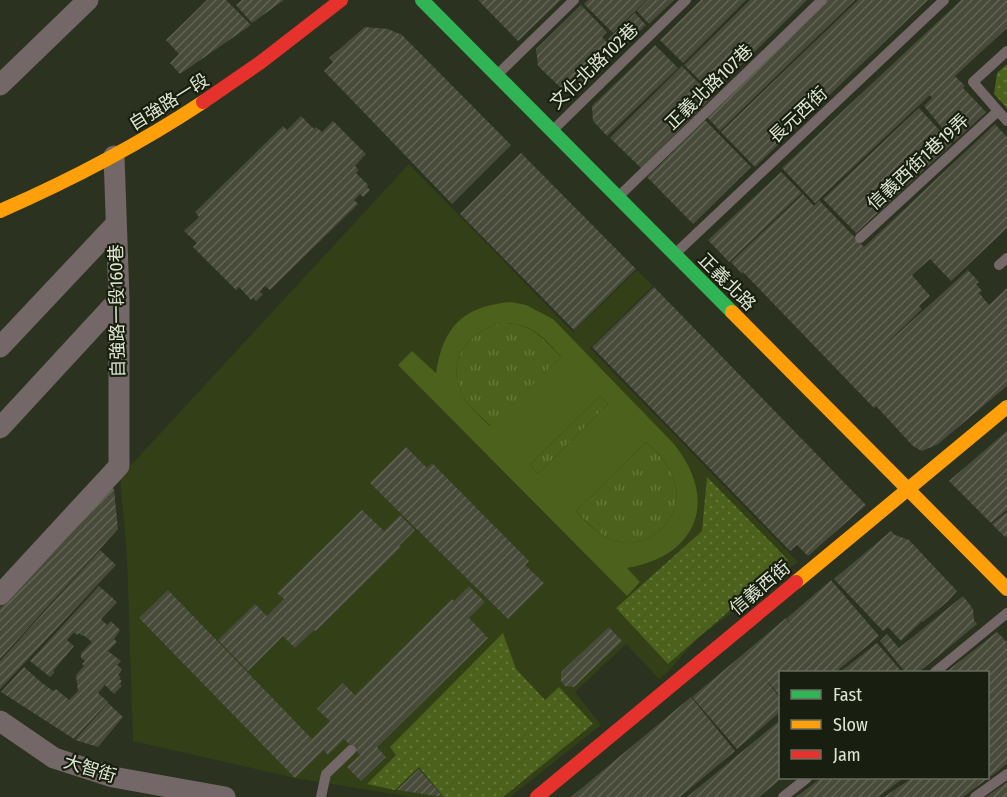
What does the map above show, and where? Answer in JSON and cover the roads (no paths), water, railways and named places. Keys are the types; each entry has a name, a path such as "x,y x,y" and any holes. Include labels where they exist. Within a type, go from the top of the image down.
{"street":[{"path":"0,85 88,0"},
{"name":"自強路一段","path":"0,210 57,185 114,156 169,124 232,84 294,39 341,0"},
{"name":"正義北路","path":"422,0 1007,589"},
{"name":"自強路一段160巷","path":"0,595 119,466 114,156"},
{"path":"0,347 115,225"},
{"path":"0,428 118,299"},
{"name":"信義西街","path":"537,797 1007,407"},
{"name":"大智街","path":"0,721 54,758 114,787 225,797"}],"lane":[{"path":"497,76 574,0"},
{"name":"文化北路102巷","path":"552,131 686,0"},
{"name":"正義北路107巷","path":"618,198 822,0"},
{"name":"長元西街","path":"675,255 944,0"},
{"path":"1007,51 974,82 1007,121"},
{"name":"信義西街1巷19弄","path":"860,238 998,111"},
{"path":"936,671 1007,613"},
{"path":"321,797 326,774 351,750"},
{"path":"975,797 1007,774"},
{"path":"783,797 805,779"}]}
